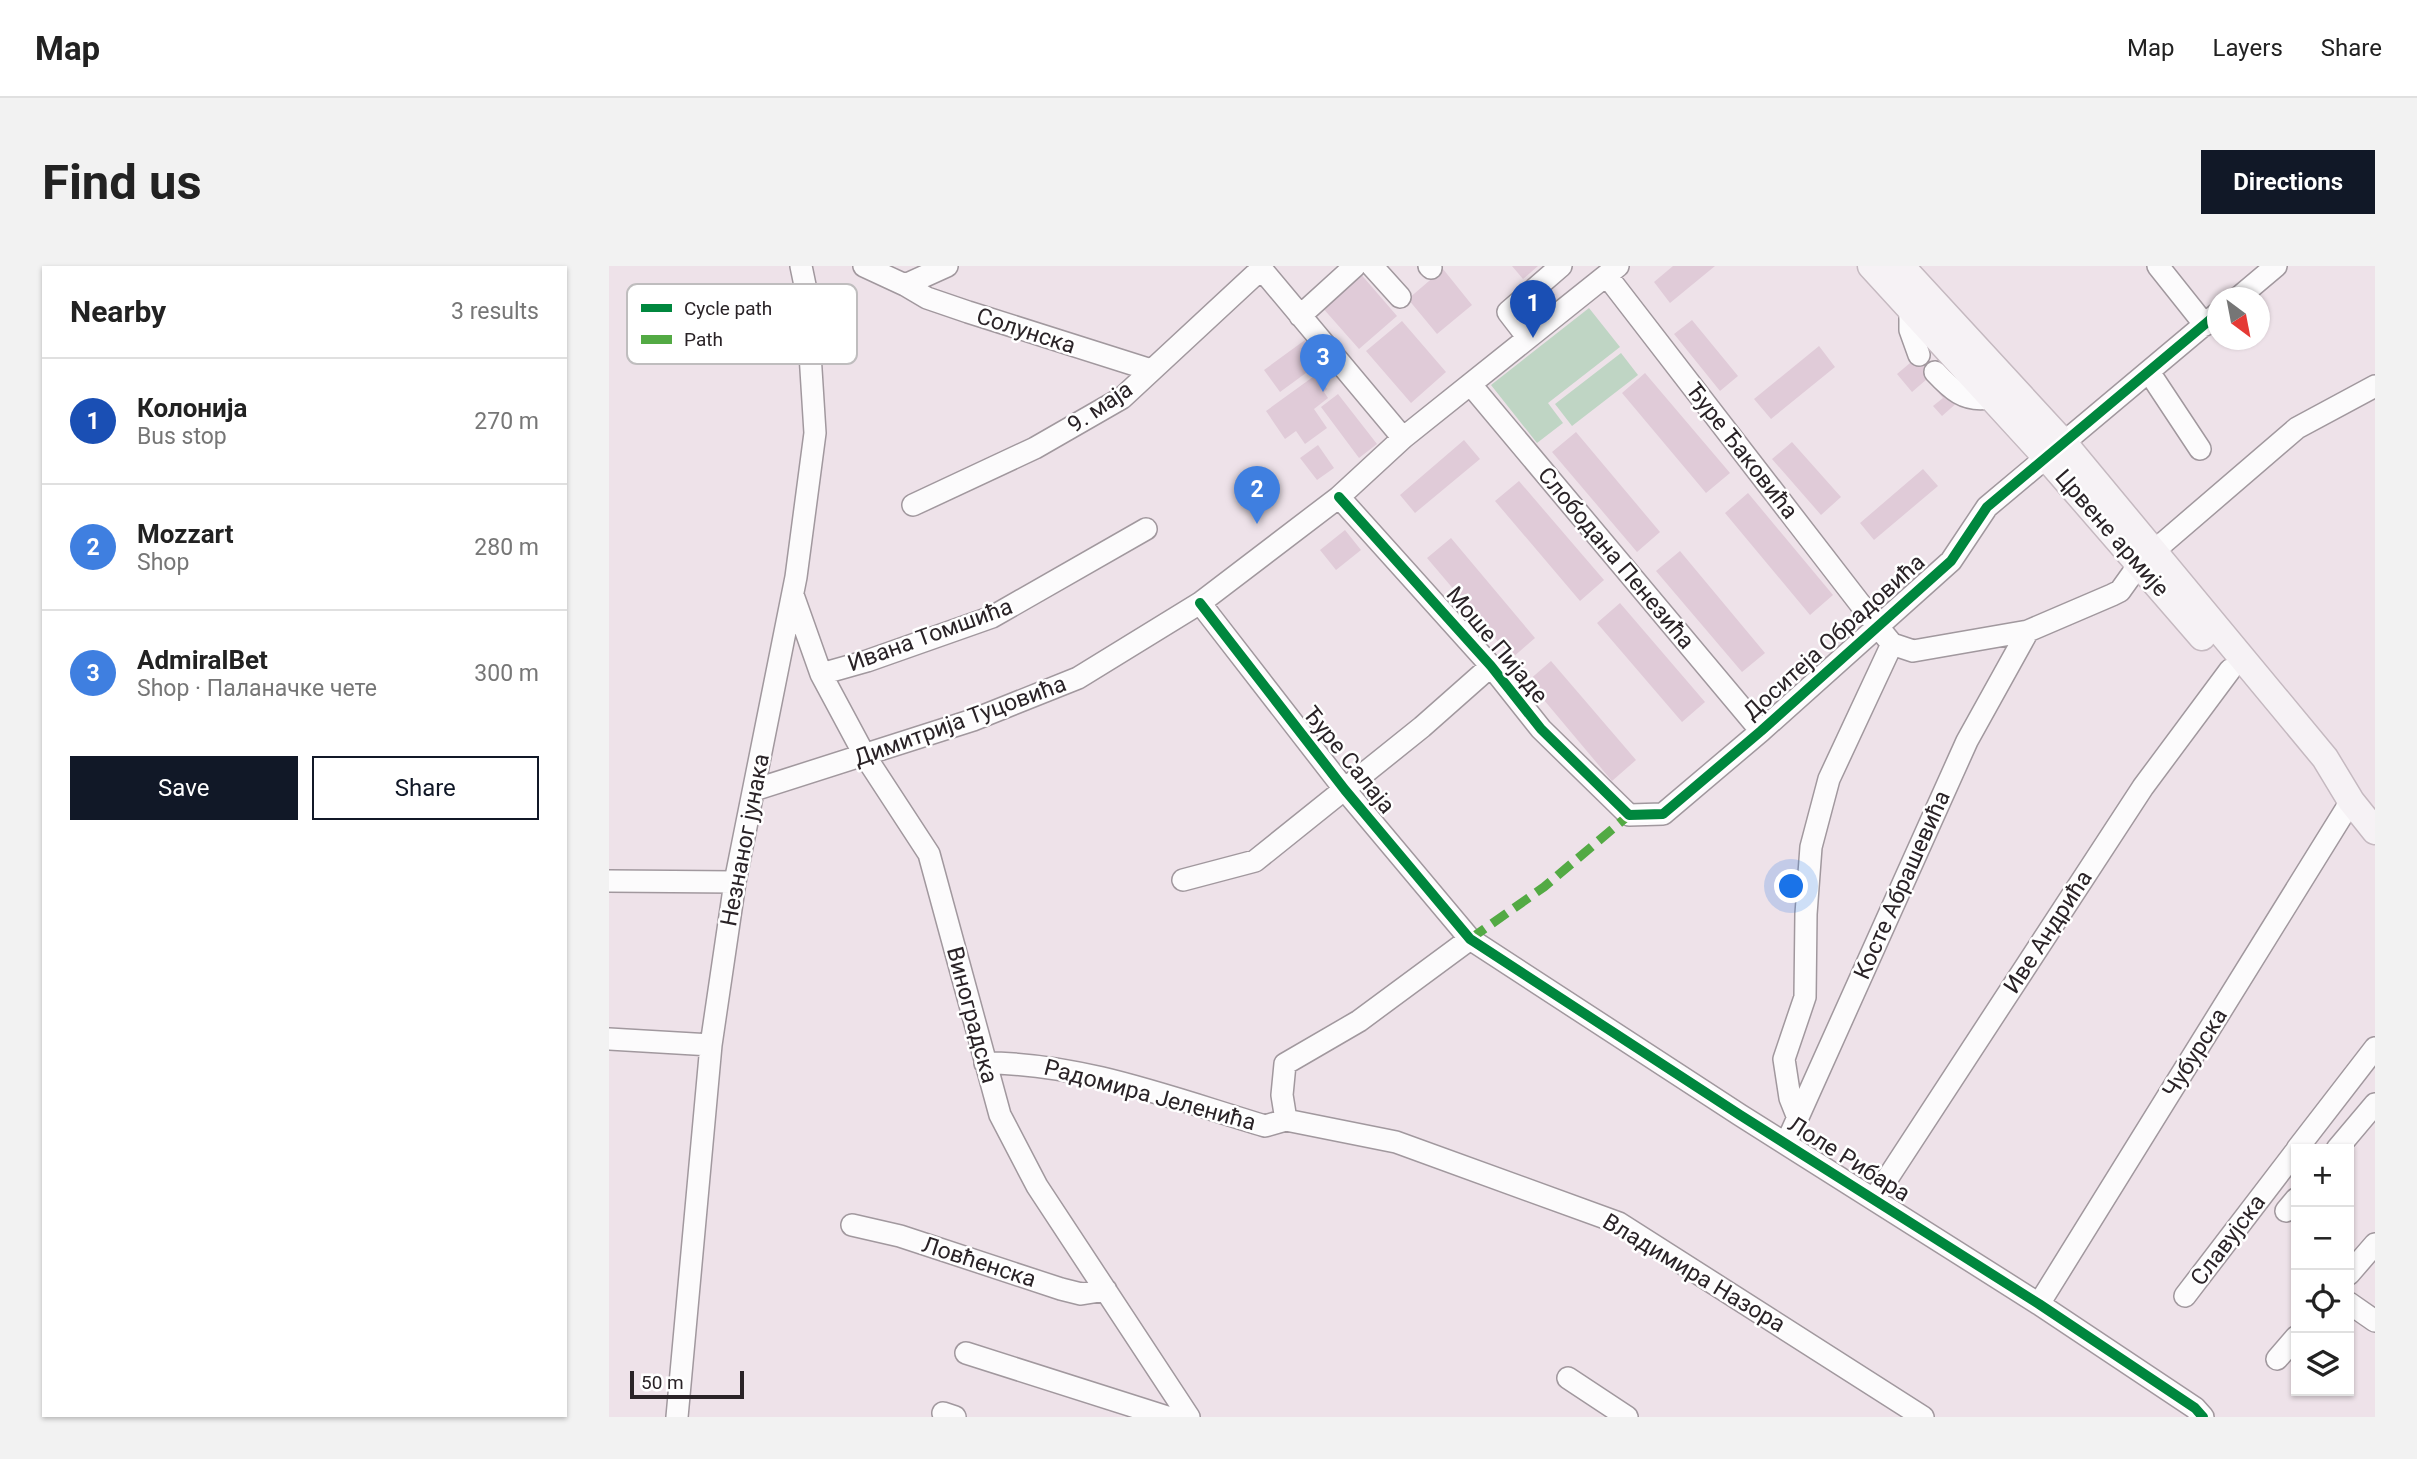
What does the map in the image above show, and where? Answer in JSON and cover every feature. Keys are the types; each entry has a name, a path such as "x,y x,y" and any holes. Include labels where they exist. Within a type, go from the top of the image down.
{"main road":[{"name":"Црвене армије","path":"1871,266 1989,398 2055,450"},
{"name":"Црвене армије","path":"1901,266 2147,557 2326,758 2351,802 2375,831"},
{"name":"Црвене армије","path":"2147,557 2230,670 2319,776 2351,802"}],"street":[{"name":"Незнаног јунака","path":"800,266 804,284"},
{"name":"Солунска","path":"864,266 927,298 957,309 1151,370"},
{"path":"905,285 947,266"},
{"path":"1300,316 1355,266"},
{"path":"1372,266 1400,297"},
{"path":"1528,338 1508,312 1561,266"},
{"path":"2158,266 2207,316"},
{"path":"2251,287 2276,266"},
{"path":"1260,268 1403,438"},
{"name":"9. маја","path":"913,505 1035,448 1122,398 1260,268"},
{"name":"Димитрија Туцовића","path":"754,790 973,720 1078,678 1200,603 1339,497 1403,438 1612,271"},
{"name":"Ђуре Ђаковића","path":"1612,271 1878,627"},
{"path":"1910,310 1910,330 1919,355"},
{"name":"Доситеја Обрадовића","path":"1629,815 1663,814 1761,731 1951,561 1987,507 2207,323"},
{"name":"Незнаног јунака","path":"677,1417 711,1045 735,882 793,595 815,433 811,364"},
{"path":"1935,372 1958,394 1970,399 1989,398"},
{"path":"2149,372 2200,449"},
{"name":"Слободана Пенезића","path":"1471,385 1761,731"},
{"path":"1878,627 1892,644 1913,651 2028,631 2120,591 2147,557 2297,428 2375,386"},
{"name":"Моше Пијаде","path":"1339,497 1491,666 1541,729 1629,815"},
{"name":"Ивана Томшића","path":"821,674 867,661 992,617 1146,529"},
{"name":"Виноградска","path":"793,595 821,674 865,756 929,854 1000,1115 1023,1163 1189,1417"},
{"name":"Ђуре Салаја","path":"1200,603 1345,790 1470,939"},
{"name":"Косте Абрашевића","path":"1786,1144 1967,741 2028,631"},
{"name":"Доситеја Обрадовића","path":"1798,1118 1790,1098 1784,1059 1805,997 1806,914 1811,847 1829,779 1892,644"},
{"path":"1183,880 1255,861 1345,790 1491,666"},
{"name":"Иве Андрића","path":"1874,1199 2143,788 2230,670"},
{"name":"Чубурска","path":"2039,1304 2351,802"},
{"path":"609,881 735,882"},
{"name":"Лоле Рибара","path":"1470,939 2039,1304 2195,1408 2203,1417"},
{"name":"Радомира Јеленића","path":"985,1063 1028,1063 1098,1076 1265,1126 1286,1121 1282,1095 1285,1064 1359,1021 1470,939"},
{"path":"609,1039 711,1045"},
{"name":"Славујска","path":"2302,1144 2375,1048"},
{"path":"2341,1144 2375,1104"},
{"name":"Владимира Назора","path":"1286,1121 1396,1142 1619,1223 1923,1417"},
{"name":"Славујска","path":"2185,1296 2291,1158"},
{"name":"Ловћенска","path":"852,1224 900,1236 1061,1289 1081,1294 1106,1290"},
{"path":"2352,1270 2375,1244"},
{"path":"2354,1306 2375,1321"},
{"path":"2277,1359 2291,1343"},
{"path":"966,1353 1167,1417"},
{"path":"1569,1378 1627,1417"}],"green space":[{"path":"1589,308 1620,347 1548,403 1563,423 1537,443 1491,385"},
{"path":"1621,353 1638,375 1572,426 1555,404"}],"building":[{"path":"1512,266 1538,266 1523,279"},
{"path":"1673,266 1715,266 1670,303 1654,282"},
{"path":"1443,269 1472,305 1437,334 1408,299"},
{"path":"1359,272 1397,316 1359,349 1321,306"},
{"path":"1692,320 1738,376 1720,391 1674,334"},
{"path":"1402,321 1446,372 1411,403 1366,351"},
{"path":"1305,340 1321,362 1280,392 1264,370"},
{"path":"1819,346 1835,367 1771,419 1754,399"},
{"path":"1923,352 1959,401 1942,416 1933,406 1943,398 1927,379 1912,392 1897,374"},
{"path":"1645,373 1730,473 1706,493 1622,393"},
{"path":"1317,374 1327,389 1324,392 1328,398 1314,409 1327,428 1305,444 1296,431 1285,439 1266,411"},
{"path":"1338,394 1377,444 1359,458 1321,407"},
{"path":"1576,432 1660,532 1637,552 1552,452"},
{"path":"1464,440 1480,459 1415,513 1400,495"},
{"path":"1792,442 1841,497 1821,515 1772,459"},
{"path":"1318,445 1334,468 1317,480 1300,458"},
{"path":"1923,469 1938,486 1874,540 1860,523"},
{"path":"1519,481 1604,580 1580,601 1495,501"},
{"path":"1748,493 1833,595 1810,615 1725,513"},
{"path":"1345,530 1361,550 1336,570 1320,550"},
{"path":"1451,538 1535,638 1512,658 1427,558"},
{"path":"1680,551 1765,653 1742,672 1656,571"},
{"path":"1620,603 1705,702 1682,722 1597,623"},
{"path":"1551,661 1636,760 1612,781 1528,681"}],"marked path":[{"path":"1470,939 1544,887 1629,815"}],"cycle path":[{"path":"1339,497 1491,666 1541,729 1629,815 1663,814 1761,731 1951,561 1987,507 2207,322"},
{"path":"1200,603 1345,790 1470,939 1740,1115 2039,1304 2195,1408 2203,1417"}],"place":[{"name":"Колонија","path":"1533,338"},
{"name":"AdmiralBet","path":"1323,392"},
{"name":"Mozzart","path":"1257,524"}]}
